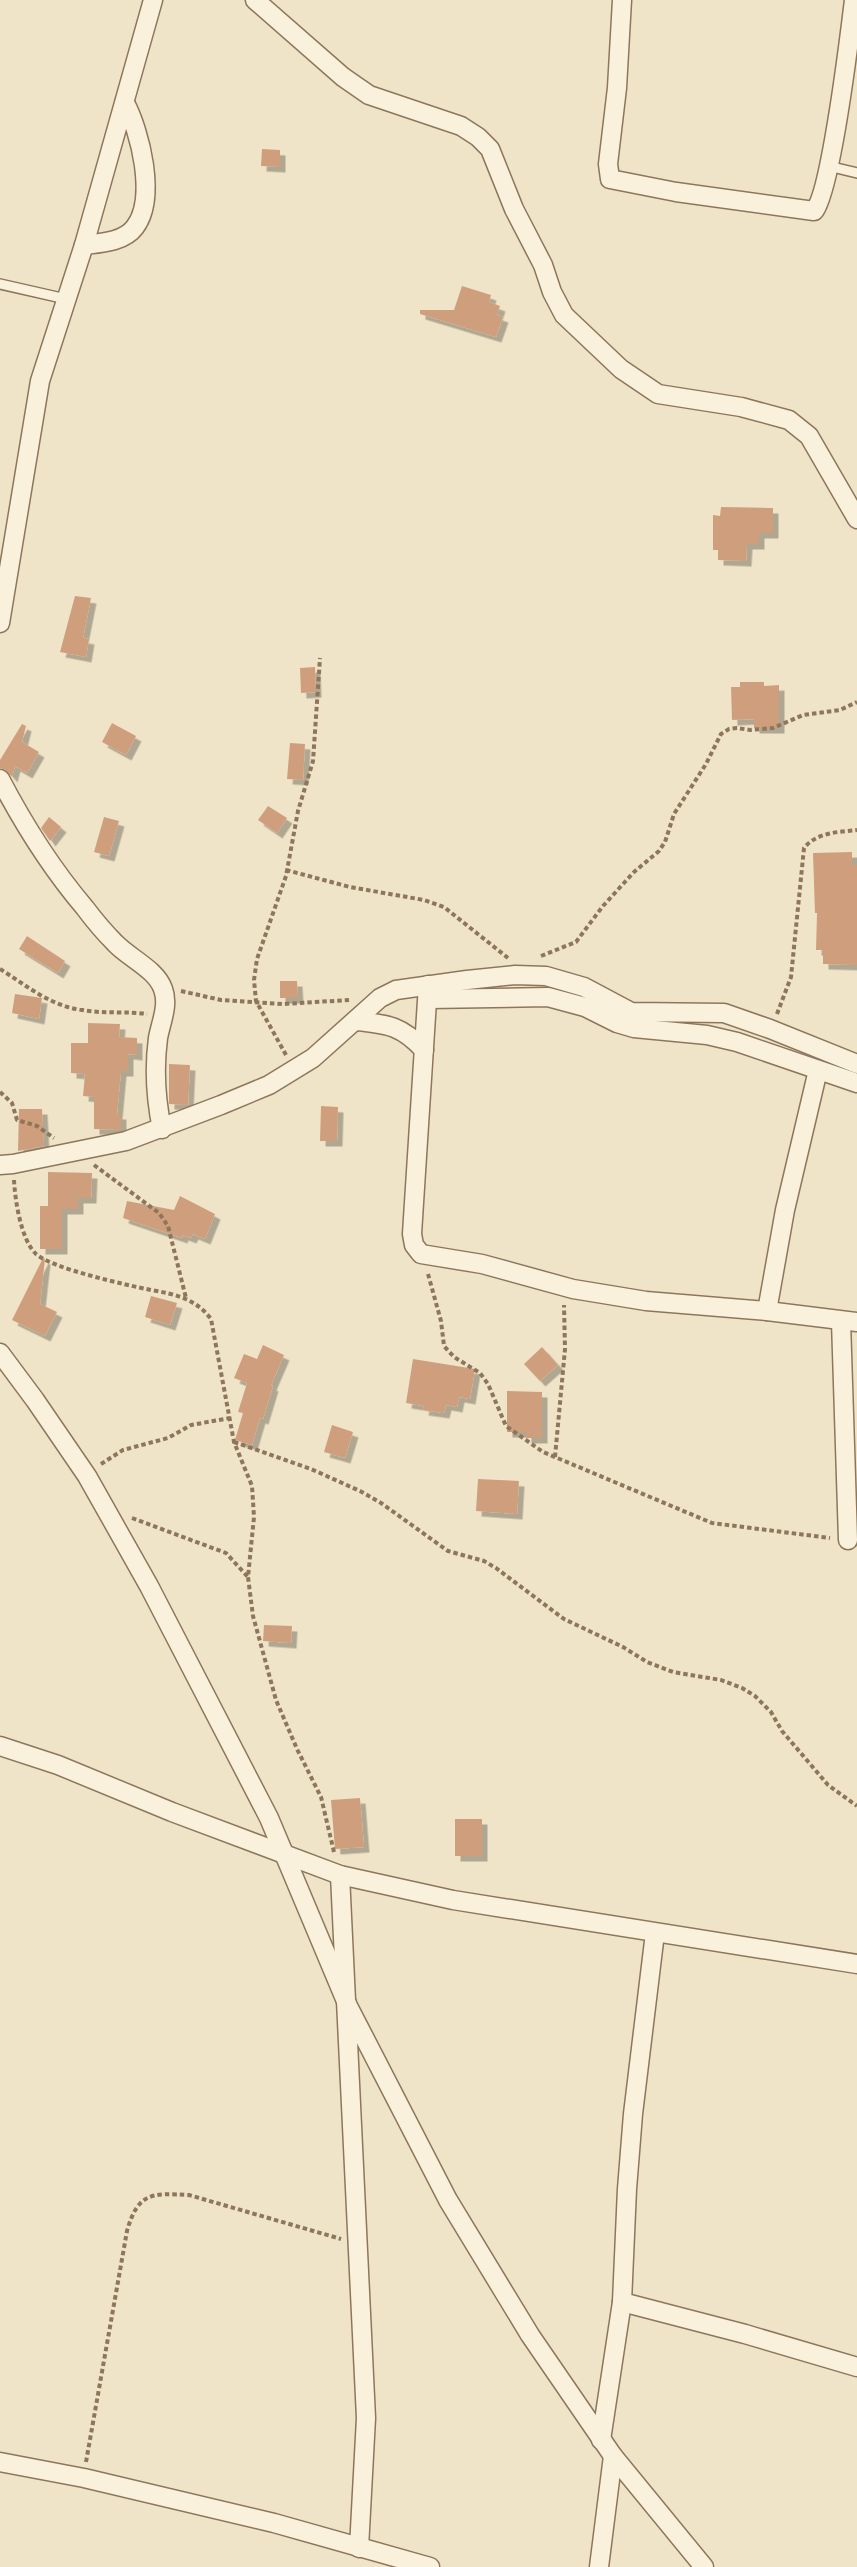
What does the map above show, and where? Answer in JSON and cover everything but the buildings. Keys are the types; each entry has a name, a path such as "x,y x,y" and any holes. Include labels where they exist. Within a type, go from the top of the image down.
{"street":[{"path":"0,623 40,381 84,245 153,0"},
{"path":"255,0 343,77 369,95 461,126 478,137 490,149 514,209 543,265 552,292 564,315 621,369 658,394 711,404 741,406 789,420 808,436 857,519"},
{"path":"622,0 608,164 610,179 676,192 814,211 819,206 828,166 854,0"},
{"path":"84,245 121,238 135,227 141,213 144,191 141,144 135,122 125,103"},
{"path":"0,779 38,846 71,892 114,942 158,978 166,998 157,1060 158,1107 162,1129"},
{"path":"428,992 515,975 546,976 568,981 631,1012 724,1012 857,1064"},
{"path":"6,1165 126,1141 162,1129 269,1085 314,1058 380,998 396,990 548,997 566,1000 634,1028 707,1035 737,1042 778,1054 857,1083"},
{"path":"428,992 412,1234 414,1245 421,1254 482,1264 564,1286 646,1302 767,1311 849,1322 848,1540"},
{"path":"356,1021 394,1027 410,1035 424,1050"},
{"path":"767,1311 785,1210 818,1070"},
{"path":"0,1353 87,1476 149,1586 269,1818 348,2006 448,2200 530,2335 601,2440 704,2567"},
{"path":"0,1746 58,1765 340,1875 453,1900 857,1964"},
{"path":"340,1875 366,2418 359,2548"},
{"path":"601,2440 622,2302 633,2114 655,1933"},
{"path":"622,2302 745,2334 857,2367"},
{"path":"599,2567 613,2456"},
{"path":"0,2462 84,2478 274,2523 430,2567"}],"lane":[{"path":"828,166 857,173"},
{"path":"0,284 66,299"}],"path":[{"path":"295,1069 278,1044 256,1001 254,980 257,959 286,870 298,811 313,761 320,658"},
{"path":"539,957 576,942 603,906 634,872 659,851 674,814 706,764 721,734 729,729 737,728 750,730 772,728 803,715 840,710 857,702"},
{"path":"770,1029 783,1002 790,978 804,848 809,842 832,833 857,830"},
{"path":"286,870 350,887 424,900 444,907 521,966 515,975"},
{"path":"0,969 26,987 67,1007 83,1011 133,1012 163,1017"},
{"path":"158,978 189,994 221,1000 284,1004 380,998"},
{"path":"0,1092 12,1103 17,1120 49,1133 159,1213 168,1226 186,1298"},
{"path":"6,1165 21,1222 37,1255 55,1264 84,1273 186,1298 203,1309 211,1320 234,1442 252,1486 254,1517 248,1577 253,1616 276,1700 321,1797 340,1875"},
{"path":"421,1254 432,1286 444,1346 454,1357 480,1372 488,1384 506,1426 543,1452 712,1523 848,1540"},
{"path":"555,1457 564,1349 564,1286"},
{"path":"87,1476 108,1458 123,1450 168,1438 191,1425 230,1418"},
{"path":"234,1442 311,1469 367,1495 448,1551 484,1561 564,1619 623,1647 647,1662 673,1672 721,1680 742,1688 755,1696 771,1712 782,1731 828,1785 857,1806"},
{"path":"106,1509 226,1553 248,1577"},
{"path":"84,2478 127,2231 133,2212 142,2199 165,2194 189,2195 356,2243"}]}
